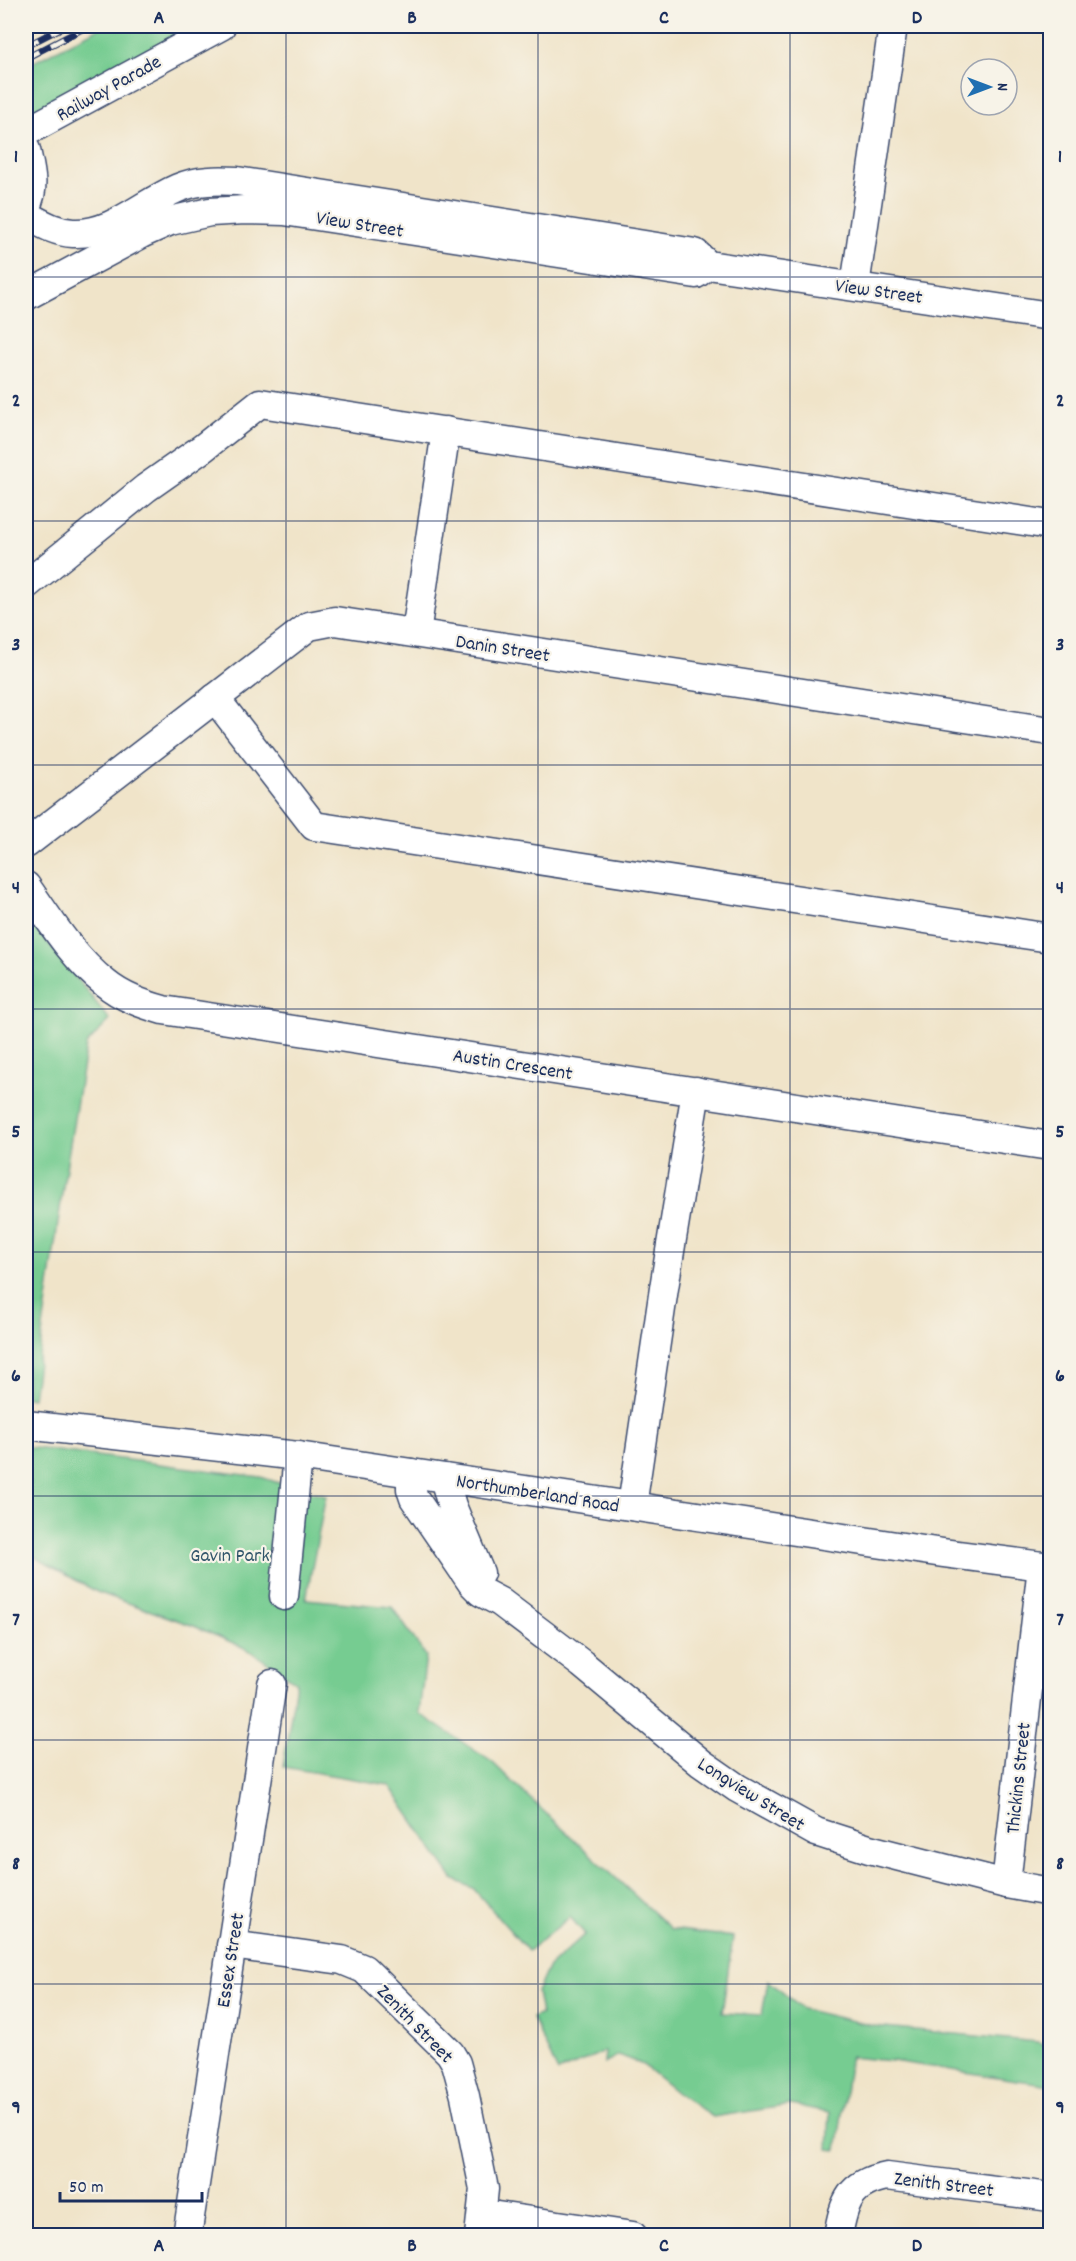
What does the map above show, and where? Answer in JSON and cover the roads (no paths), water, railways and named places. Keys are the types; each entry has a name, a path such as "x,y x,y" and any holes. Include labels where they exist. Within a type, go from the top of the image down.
{"street":[{"name":"Railway Parade","path":"26,132 221,26"},
{"path":"855,286 893,26"},
{"path":"26,150 32,187 26,206"},
{"name":"View Street","path":"26,215 54,230 72,233 90,232 106,227 178,188 198,182 237,182 695,253 708,265 1050,316"},
{"name":"View Street","path":"26,296 143,233 170,221 210,212 245,210 284,211 696,274 708,265"},
{"path":"26,585 146,488 260,403 1050,525"},
{"path":"416,633 446,431"},
{"name":"Danin Street","path":"26,844 309,626 335,621 1050,731"},
{"path":"215,698 314,826 1050,938"},
{"name":"Austin Crescent","path":"26,886 78,956 104,983 127,998 143,1004 175,1012 1050,1146"},
{"path":"632,1506 696,1091"},
{"name":"Northumberland Road","path":"26,1425 298,1456 1046,1566"},
{"path":"284,1596 298,1456"},
{"name":"Longview Street","path":"411,1473 411,1489 414,1498 472,1583 481,1592 500,1602 582,1664 701,1763 737,1788 816,1832 843,1842 1006,1884 1050,1892"},
{"name":"Longview Street","path":"444,1478 452,1506 479,1570 500,1602"},
{"name":"Thickins Street","path":"1006,1884 1046,1566"},
{"name":"Essex Street","path":"187,2235 272,1684"},
{"name":"Zenith Street","path":"231,1945 354,1963 364,1969 450,2053 461,2075 484,2189 481,2225 633,2235"},
{"name":"Zenith Street","path":"838,2235 841,2217 850,2194 859,2185 880,2177 924,2179 1050,2197"}],"railway":[{"path":"26,46 65,26"},
{"path":"26,58 88,26"}],"park label":[{"name":"Gavin Park","path":"230,1554"}]}
